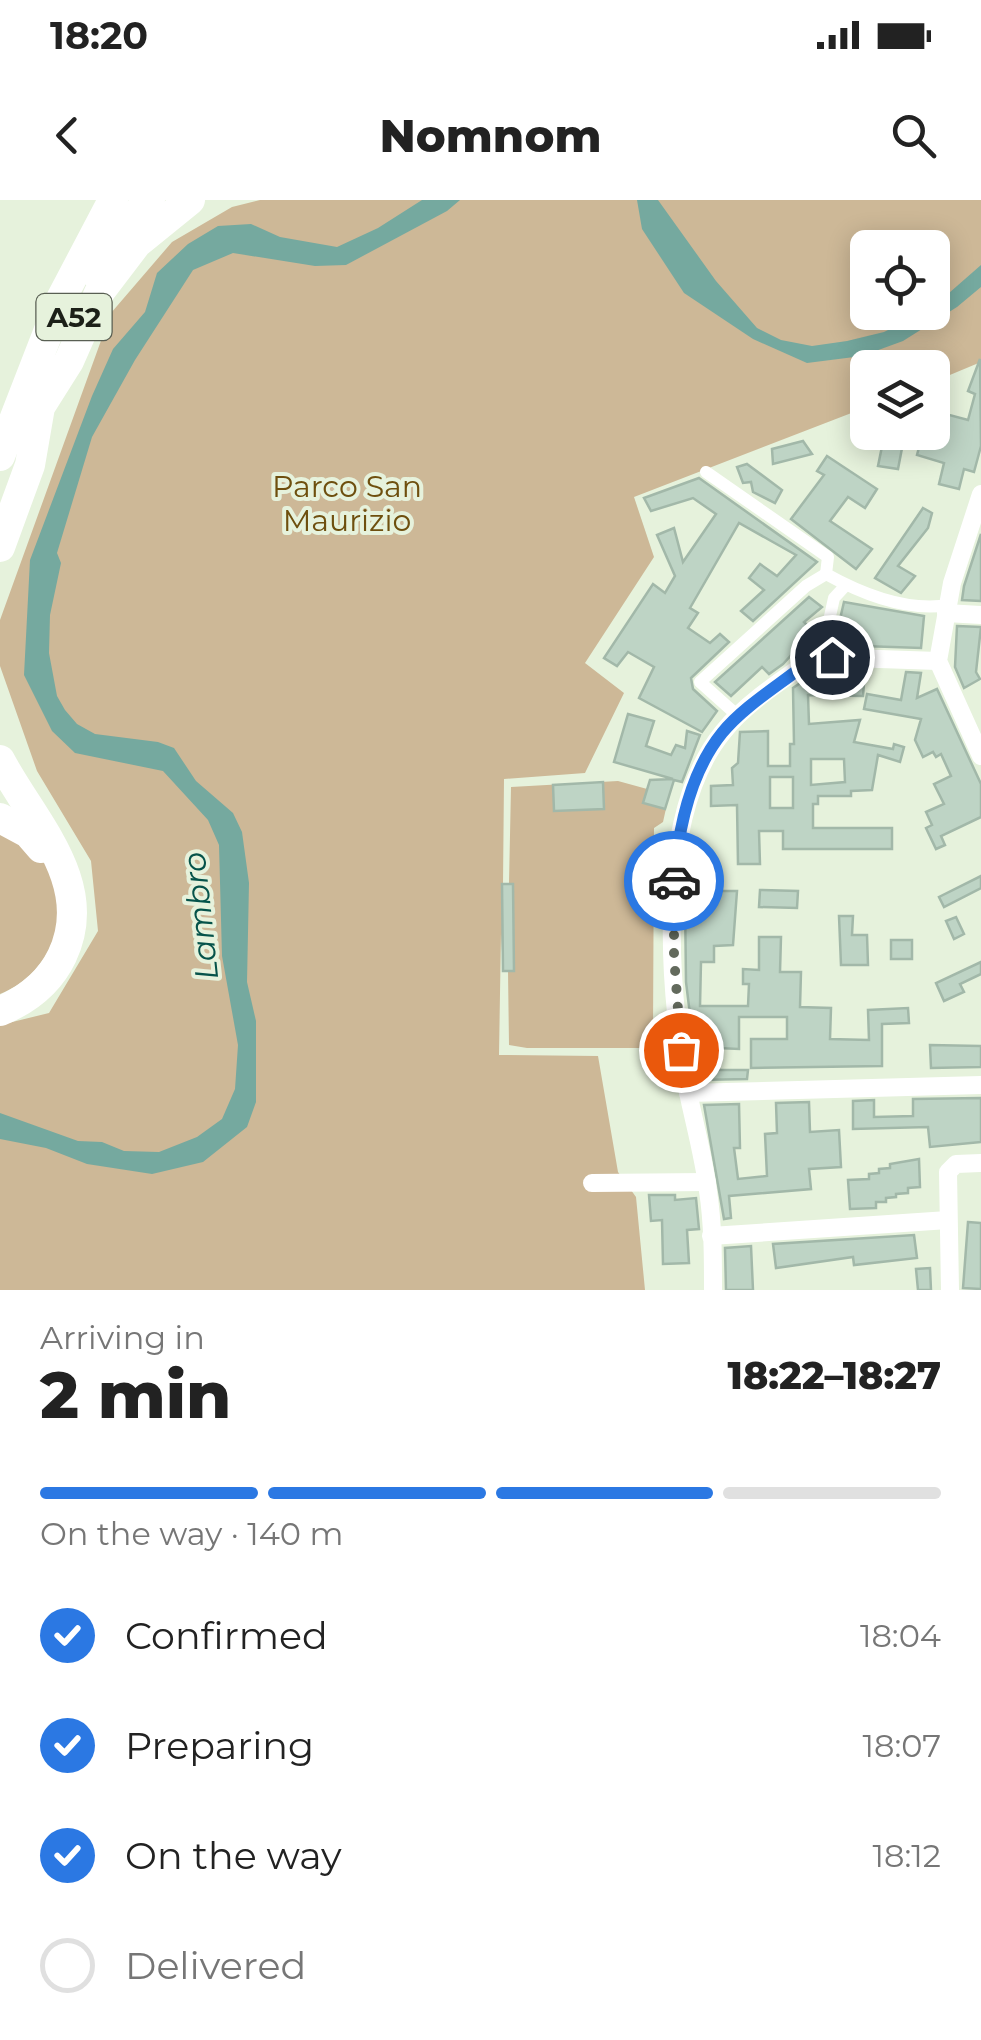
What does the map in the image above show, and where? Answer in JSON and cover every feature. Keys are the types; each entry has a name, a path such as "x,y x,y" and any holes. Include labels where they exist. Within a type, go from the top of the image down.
{"highway":[{"name":"A52","path":"0,456 61,299 113,200"},
{"name":"A52","path":"0,513 68,330 118,232 150,200"},
{"path":"0,547 30,465 40,407 69,361 92,307 116,268 162,220 190,200"},
{"path":"0,760 59,858 70,884 72,912 68,940 56,967 27,998 0,1011"},
{"path":"0,818 28,833 48,858 61,885 64,912 60,938 48,963 25,989 0,1002"}],"street":[{"path":"706,472 828,558 826,574"},
{"path":"981,494 952,583 938,661 981,756"},
{"path":"826,574 846,585 905,604 981,615"},
{"path":"738,716 700,682 806,586 826,574"},
{"path":"826,657 834,598 846,585"},
{"path":"713,1290 707,1182 681,1050 674,956 676,863 686,806 717,740 738,716 808,662 826,657 938,661"},
{"path":"688,1093 981,1085"},
{"path":"950,1290 948,1172 956,1164 981,1163"},
{"path":"592,1184 707,1182"},
{"path":"711,1236 948,1220"}],"green space":[{"name":"Parco San Maurizio","path":"260,200 981,200 981,362 950,375 950,350 850,350 850,414 634,497 654,557 585,663 624,693 585,773 504,779 503,884 509,883 511,787 618,781 669,795 663,822 654,828 653,1033 658,1040 651,1048 509,1045 508,971 503,971 501,933 499,1055 598,1056 618,1172 636,1197 645,1290 0,1290 0,1025 49,1013 98,931 91,861 37,771 0,666 0,620 111,313 172,242 232,207"},
{"path":"0,824 43,858 53,877 59,917 55,936 34,971 0,994"}],"water":[{"path":"422,200 460,200 447,211 346,265 315,266 233,253 193,270 135,360 92,437 57,553 61,563 50,615 49,653 57,696 65,710 77,724 95,734 158,742 174,748 196,781 233,813 242,832 249,883 247,982 256,1021 256,1102 247,1127 203,1162 152,1174 87,1164 46,1148 0,1139 0,1113 78,1141 102,1142 124,1151 159,1152 197,1137 222,1119 235,1089 238,1045 222,956 219,845 208,820 163,771 75,753 52,731 24,675 30,560 113,349 145,312 157,273 188,244 218,226 251,224 280,237 337,247 378,228"},
{"path":"637,200 658,200 716,281 757,328 781,340 812,346 888,330 920,330 878,350 850,350 850,358 807,363 753,339 684,293 642,229"},
{"path":"981,265 981,287 950,311 950,292"}],"building":[{"path":"980,359 981,446 974,472 964,469 959,489 939,484 944,463 917,455 918,450 950,450 950,415 968,420 975,394 968,391"},
{"path":"803,441 812,454 773,464 772,449"},
{"path":"881,450 902,450 898,469 878,466"},
{"path":"827,456 877,489 865,508 848,497 830,521 872,549 856,569 791,519 824,475 817,471"},
{"path":"747,464 782,490 775,503 753,492 751,482 743,483 737,467"},
{"path":"699,478 817,562 753,621 741,611 764,590 749,578 760,564 777,576 796,555 739,523 690,608 698,613 688,628 710,643 720,634 729,642 691,678 693,689 717,711 702,732 639,698 654,667 628,652 617,666 604,658 653,584 665,593 675,576 657,535 674,528 683,562 716,514 693,498 651,511 644,498"},
{"path":"923,508 932,513 928,528 898,566 915,576 901,593 875,578"},
{"path":"981,534 981,601 962,600 964,586"},
{"path":"809,597 822,607 804,622 813,631 783,664 769,674 762,667 731,696 715,682"},
{"path":"844,602 924,616 921,648 834,645"},
{"path":"957,626 981,627 976,672 980,679 964,688 955,667"},
{"path":"820,670 865,671 863,696 808,695 809,724 860,720 854,742 893,749 894,744 904,747 900,762 878,755 872,790 851,791 851,796 818,796 818,804 813,804 813,828 892,828 892,849 783,849 783,831 759,831 760,864 738,864 737,805 711,806 711,786 733,785 732,768 738,763 740,732 768,731 768,766 790,766 790,744 794,744 793,688 812,675 820,676","holes":["811,759 844,759 845,782 811,785","770,777 793,777 793,808 770,808"]},
{"path":"906,672 921,673 917,698 937,689 981,784 981,817 941,836 945,845 936,849 926,828 932,825 926,812 944,804 934,784 951,776 941,754 936,757 933,752 923,757 915,740 921,719 864,709 867,694 901,700"},
{"path":"628,714 654,721 646,746 671,755 676,745 685,748 687,731 700,735 682,782 674,780 665,809 643,803 650,780 673,779 614,762"},
{"path":"603,782 604,809 554,811 553,785"},
{"path":"689,857 710,857 710,891 737,891 733,945 714,946 714,962 701,962 700,1006 748,1006 749,984 743,984 743,969 759,970 759,937 781,937 780,972 801,972 800,1007 831,1008 830,1039 869,1040 868,1010 908,1008 909,1023 882,1024 882,1066 751,1068 751,1039 787,1039 787,1017 739,1017 739,1049 718,1048 719,1070 748,1070 747,1079 698,1080 686,982 685,897"},
{"path":"981,876 981,888 944,907 939,897"},
{"path":"502,884 513,884 514,971 503,971"},
{"path":"760,890 798,891 797,908 759,907"},
{"path":"839,916 853,916 852,935 867,935 868,965 841,965"},
{"path":"956,917 964,934 954,939 946,921"},
{"path":"891,940 912,940 912,959 891,959"},
{"path":"981,962 981,974 960,984 964,992 944,1001 936,983"},
{"path":"930,1045 981,1046 981,1067 931,1068"},
{"path":"981,1098 981,1142 930,1147 928,1127 853,1129 853,1101 874,1100 874,1117 913,1116 913,1099"},
{"path":"809,1102 810,1132 839,1130 841,1167 809,1169 811,1189 729,1196 731,1218 724,1219 704,1105 739,1104 740,1148 734,1148 738,1179 767,1176 765,1134 777,1133 776,1103"},
{"path":"919,1159 920,1187 908,1188 908,1193 886,1198 886,1202 876,1202 876,1208 850,1209 848,1180 869,1179 869,1174 890,1168 890,1164"},
{"path":"649,1195 675,1195 675,1200 696,1198 699,1229 687,1230 689,1263 663,1264 662,1220 651,1221"},
{"path":"968,1222 981,1223 981,1289 963,1288"},
{"path":"914,1235 917,1258 854,1265 853,1257 776,1268 773,1244"},
{"path":"751,1246 753,1290 726,1290 725,1248"},
{"path":"930,1268 931,1290 918,1290 916,1269"}],"way so far":[{"path":"674,881 674,956 681,1050"}],"route":[{"path":"674,881 686,806 707,757 723,732 808,662 832,657"}],"water label":[{"name":"Lambro","path":"200,916"}]}
